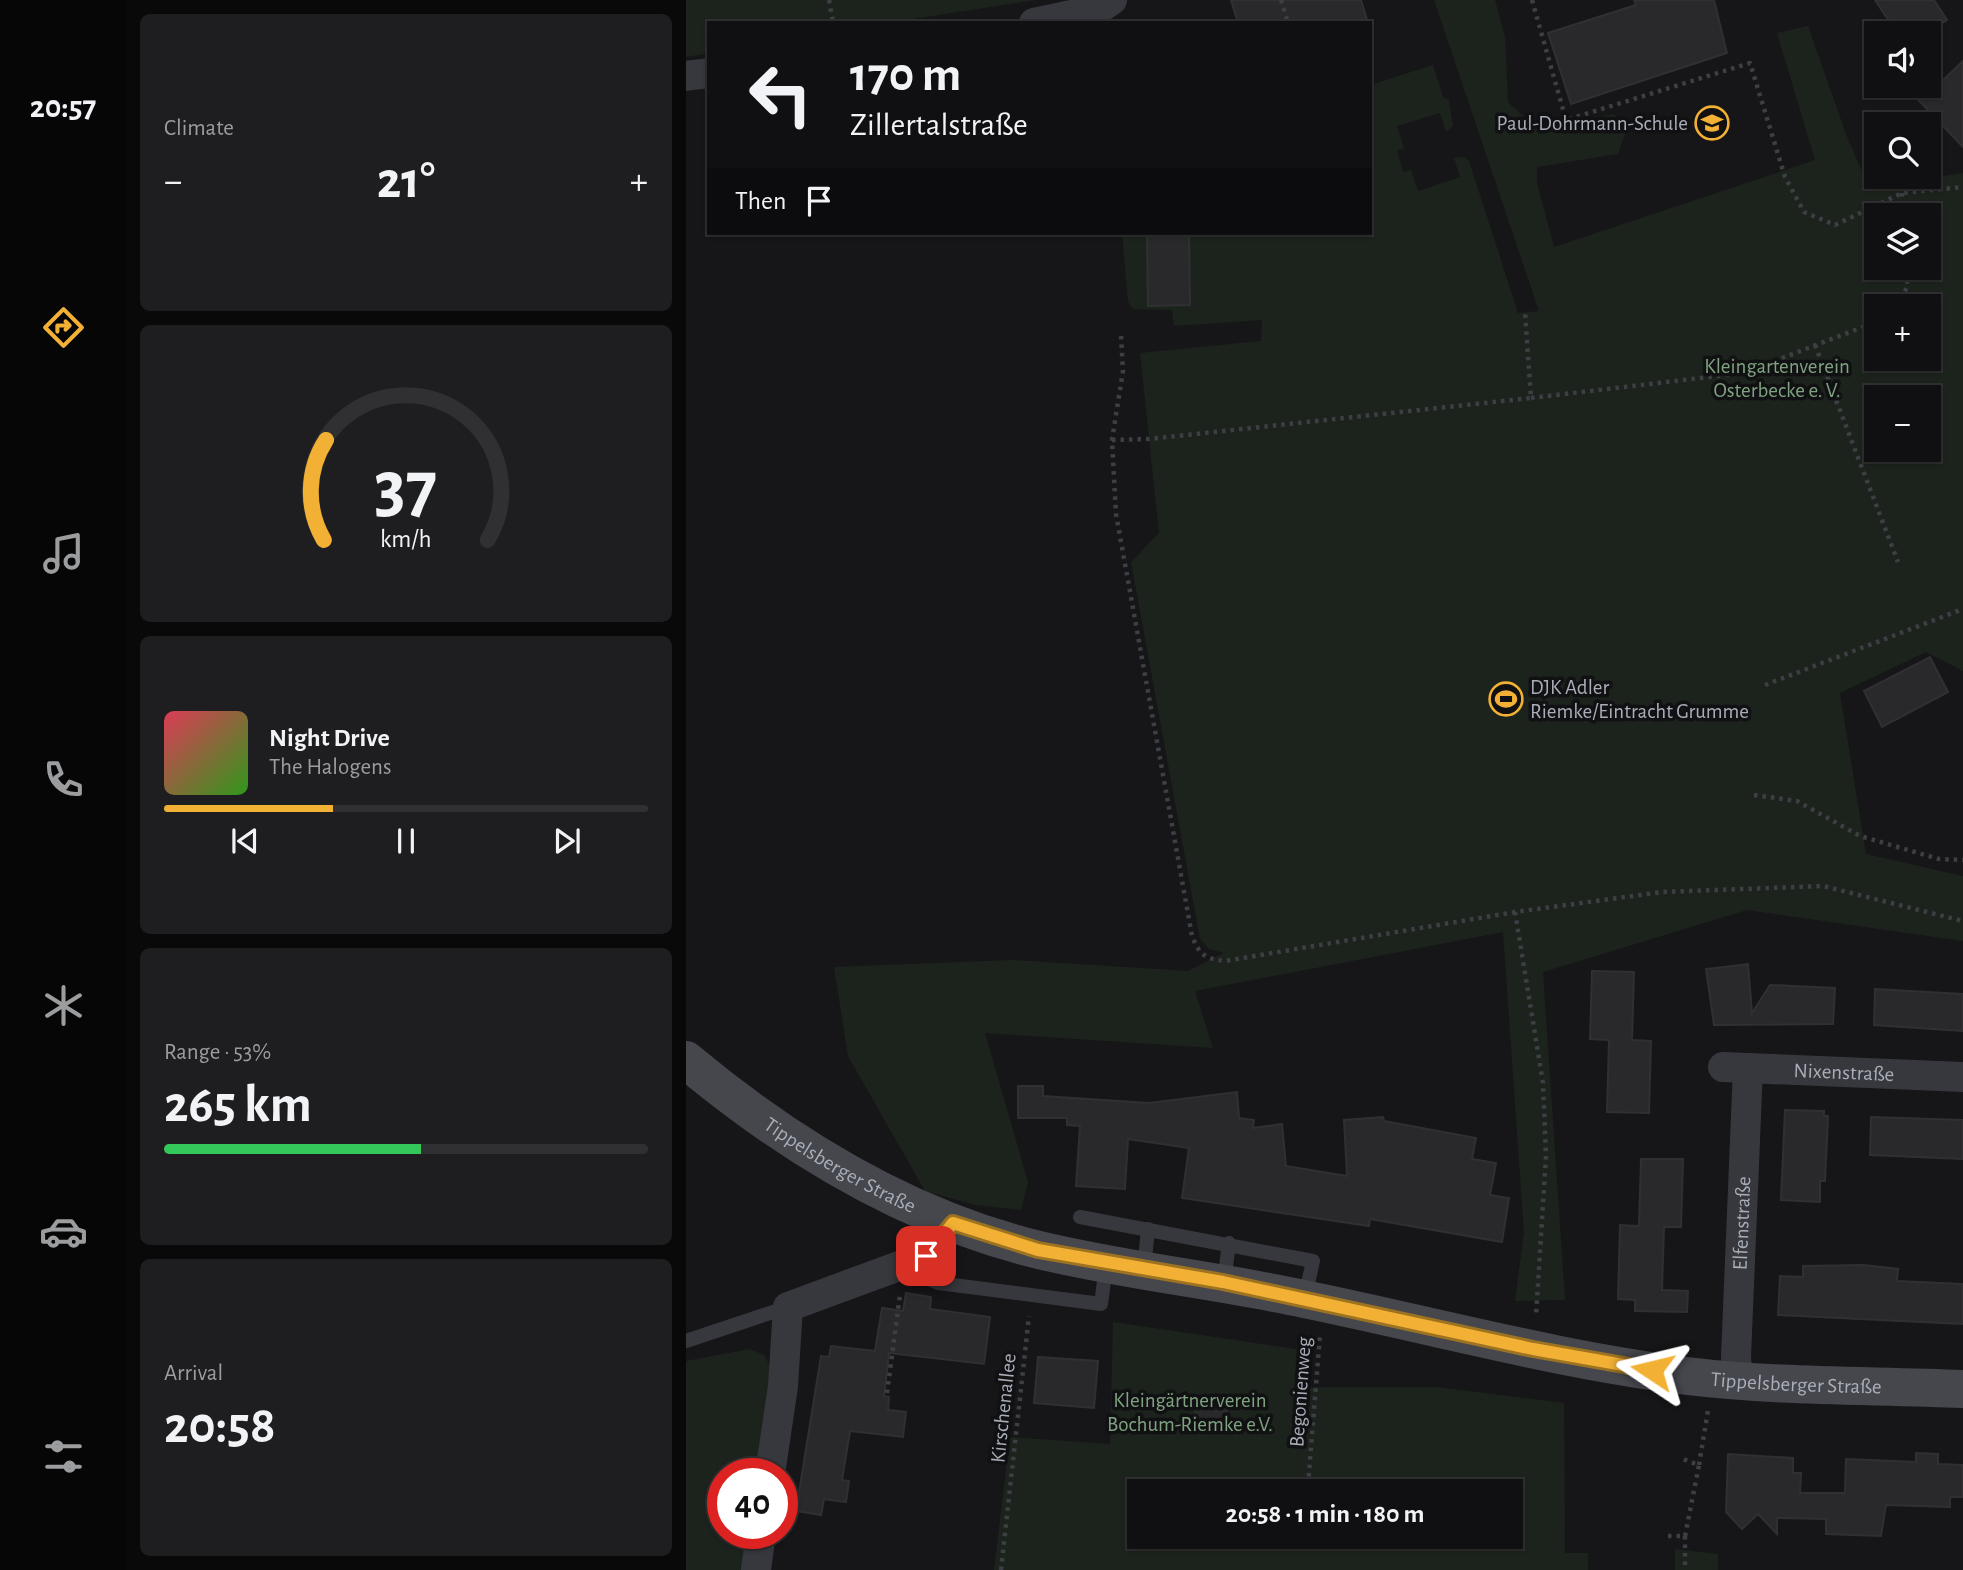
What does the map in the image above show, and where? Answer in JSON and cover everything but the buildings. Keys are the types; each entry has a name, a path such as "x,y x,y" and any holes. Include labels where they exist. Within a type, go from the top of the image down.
{"street":[{"path":"1043,21 1099,9 1112,0"},
{"path":"686,76 707,73"},
{"name":"Tippelsberger Straße","path":"686,1060 732,1098 811,1154 953,1223 1038,1250 1223,1282 1533,1349 1726,1379 1963,1389"},
{"name":"Nixenstraße","path":"1736,1068 1963,1077"},
{"name":"Elfenstraße","path":"1726,1379 1737,1330 1736,1068"},
{"path":"772,1458 783,1386 788,1307 926,1256 953,1223"},
{"path":"756,1570 759,1549"}],"lane":[{"path":"1080,1217 1229,1243 1313,1261 1313,1301"},
{"path":"1144,1269 1148,1229"},
{"path":"1223,1282 1229,1243"},
{"path":"901,1267 938,1283 1101,1304 1107,1262"},
{"path":"686,1341 788,1307"}],"path":[{"path":"829,0 833,21"},
{"path":"1281,0 1287,21"},
{"path":"1532,0 1566,120 1750,63 1785,177 1804,212 1835,225 1902,193 1963,187"},
{"path":"1902,193 1902,203"},
{"path":"1525,312 1531,398"},
{"path":"1112,440 1149,439 1743,373 1864,327"},
{"path":"1121,336 1123,371 1112,440 1116,514 1192,936 1197,949 1207,959 1225,961 1515,912 1662,892 1823,886 1963,921"},
{"path":"1815,345 1898,562"},
{"path":"1765,685 1963,609"},
{"path":"1754,796 1797,801 1860,836 1939,859 1963,860"},
{"path":"1515,912 1543,1083 1546,1156 1533,1349"},
{"path":"887,1393 901,1267"},
{"name":"Kirschenallee","path":"1001,1570 1031,1294"},
{"name":"Begonienweg","path":"1308,1479 1313,1301"},
{"path":"1685,1570 1685,1536 1699,1465 1726,1379"},
{"path":"1684,1459 1699,1465"},
{"path":"1668,1536 1685,1536"}],"green space":[{"path":"686,0 1036,0 900,21 707,21 707,53 686,57"},
{"name":"Kleingartenverein Osterbecke e. V.","path":"1434,0 1495,0 1505,37 1508,102 1528,121 1559,125 1614,114 1626,131 1618,154 1537,167 1537,183 1554,247 1815,160 1777,33 1808,26 1847,137 1864,176 1864,189 1941,189 1941,176 1963,173 1963,671 1926,652 1840,693 1866,854 1963,876 1963,941 1747,910 1543,972 1565,1300 1515,1301 1524,1232 1503,932 1195,991 1213,1048 985,1033 1028,1182 1021,1210 975,1205 925,1191 848,1056 834,967 1013,960 1188,971 1224,953 1209,949 1200,939 1131,562 1159,533 1140,353 1261,341 1262,320 1174,326 1172,310 1133,309 1128,302 1122,235 1372,235 1372,84 1433,65 1443,97 1449,100 1453,126 1446,132 1440,113 1397,126 1404,148 1397,151 1403,172 1411,170 1418,191 1460,177 1454,158 1464,157 1469,161 1518,313 1539,311"},
{"name":"Kleingärtnerverein Bochum-Riemke e.V.","path":"1113,1322 1302,1350 1308,1387 1436,1387 1564,1403 1565,1553 1588,1553 1588,1570 994,1570 1010,1437 1110,1444"},
{"path":"750,1349 764,1355 770,1366 761,1458 707,1458 707,1549 749,1549 746,1570 686,1570 686,1361"},
{"path":"1675,1549 1718,1554 1718,1570 1675,1570"}],"place":[{"name":"Paul-Dohrmann-Schule","path":"1712,123"},
{"name":"DJK Adler Riemke/Eintracht Grumme","path":"1506,699"}],"route":[{"path":"926,1256 953,1223 1038,1250 1223,1282 1533,1349 1652,1370"}]}
